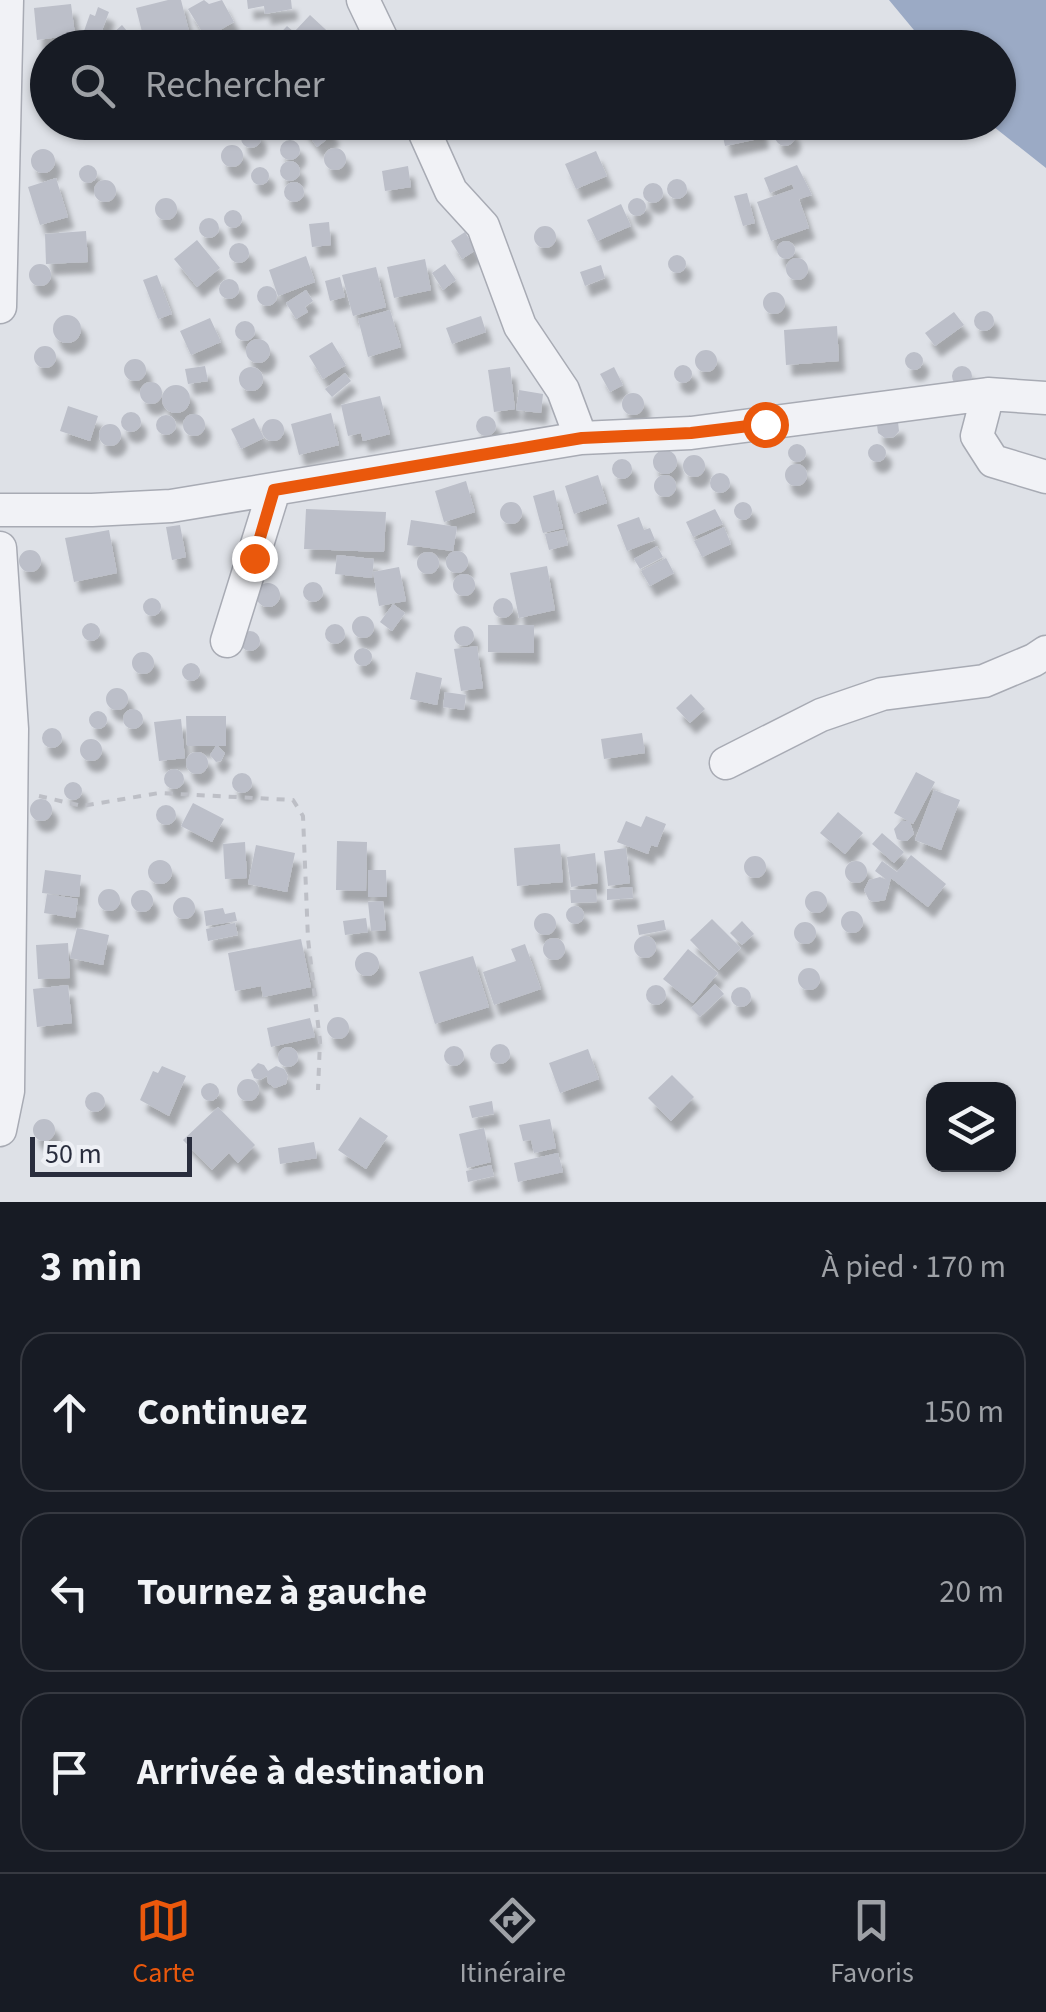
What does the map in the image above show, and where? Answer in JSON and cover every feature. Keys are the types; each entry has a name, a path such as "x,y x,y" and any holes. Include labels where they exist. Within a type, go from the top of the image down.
{"street":[{"path":"0,307 6,0"},
{"path":"363,0 377,30"},
{"path":"428,140 451,192 483,226 520,326 563,390 582,438"},
{"path":"988,394 978,436 993,461 1046,478"},
{"path":"0,510 170,506 582,438 691,433 988,394 1046,398"},
{"path":"227,641 274,490"},
{"path":"0,548 12,711 6,793 8,1091 0,1130"},
{"path":"726,763 821,715 882,694 984,681 1046,652"}],"path":[{"path":"6,793 82,806 159,793 238,795 293,800 298,804 303,816 308,938 320,1041 318,1090"}],"water":[{"path":"889,0 1046,0 1046,168 1011,140 1016,140 1016,30 914,30"}],"building":[{"path":"181,0 189,30 142,30 136,8"},
{"path":"204,0 209,4 222,0 234,22 220,30 201,30 188,9"},
{"path":"247,0 291,0 292,9 265,14 264,6 248,9"},
{"path":"71,4 74,30 36,30 34,8"},
{"path":"98,7 109,12 102,30 84,30 90,14 95,16"},
{"path":"310,15 326,30 296,30"},
{"path":"242,140 260,140 251,148"},
{"path":"290,140 300,150 290,160 280,150"},
{"path":"724,140 754,140 725,146"},
{"path":"776,140 794,140 785,146"},
{"path":"232,145 240,148 240,164 232,167 224,164 221,156 224,148"},
{"path":"335,148 343,151 343,167 335,170 327,167 324,159 327,151"},
{"path":"43,149 55,161 43,173 31,161"},
{"path":"596,151 607,176 576,189 565,164"},
{"path":"290,161 300,171 290,181 280,171"},
{"path":"88,165 95,167 95,181 88,183 81,181 79,174 81,167"},
{"path":"797,165 812,195 799,199 809,228 771,241 757,202 794,189 792,184 770,193 764,178"},
{"path":"408,166 411,187 385,191 382,171"},
{"path":"260,167 269,176 260,185 251,176"},
{"path":"56,178 68,217 40,225 28,187"},
{"path":"677,179 687,189 677,199 667,189"},
{"path":"105,180 113,183 113,199 105,202 97,199 94,191 97,183"},
{"path":"294,182 304,192 294,202 284,192"},
{"path":"649,183 657,183 663,193 657,203 649,203 643,197 643,189"},
{"path":"747,193 755,223 743,226 734,196"},
{"path":"166,198 174,201 174,217 166,220 158,217 155,209 158,201"},
{"path":"637,198 644,200 644,214 637,216 630,214 628,207 630,200"},
{"path":"621,204 631,226 597,241 587,220"},
{"path":"233,210 242,219 233,228 224,219"},
{"path":"209,218 219,228 209,238 199,228"},
{"path":"329,222 331,245 312,247 309,224"},
{"path":"545,226 553,229 553,245 545,248 537,245 534,237 537,229"},
{"path":"86,231 88,262 46,264 45,234"},
{"path":"465,232 476,250 462,259 451,241"},
{"path":"197,240 220,268 197,287 174,259"},
{"path":"786,241 795,250 786,259 777,250"},
{"path":"239,243 249,253 239,263 229,253"},
{"path":"677,255 684,257 684,271 677,273 670,271 668,264 670,257"},
{"path":"306,256 315,282 278,296 269,270"},
{"path":"797,258 808,269 797,280 786,269"},
{"path":"425,259 431,290 394,298 387,267"},
{"path":"40,264 48,267 48,283 40,286 32,283 29,275 32,267"},
{"path":"445,264 456,280 443,290 432,273"},
{"path":"601,265 605,278 585,286 580,272"},
{"path":"376,267 386,307 353,316 342,275"},
{"path":"157,275 172,314 158,319 143,280"},
{"path":"340,277 345,297 330,301 325,281"},
{"path":"229,279 239,289 229,299 219,289"},
{"path":"267,286 277,296 267,306 257,296"},
{"path":"306,290 313,301 305,307 308,312 296,319 286,303"},
{"path":"774,292 782,295 782,311 774,314 766,311 763,303 766,295"},
{"path":"390,310 401,347 368,357 358,319"},
{"path":"984,311 994,321 984,331 974,321"},
{"path":"954,312 964,325 935,346 925,333"},
{"path":"67,315 77,319 81,329 77,339 67,343 57,339 53,329 57,319"},
{"path":"481,316 486,332 452,344 446,328"},
{"path":"210,318 221,342 191,355 180,331"},
{"path":"245,321 255,331 245,341 235,331"},
{"path":"837,326 839,361 786,365 784,330"},
{"path":"258,339 270,351 258,363 246,351"},
{"path":"332,342 346,365 323,379 309,356"},
{"path":"45,346 53,349 53,365 45,368 37,365 34,357 37,349"},
{"path":"706,350 714,353 714,369 706,372 698,369 695,361 698,353"},
{"path":"914,352 921,354 921,368 914,370 907,368 905,361 907,354"},
{"path":"135,359 143,362 143,378 135,381 127,378 124,370 127,362"},
{"path":"683,365 690,367 690,381 683,383 676,381 674,374 676,367"},
{"path":"205,366 208,381 188,384 185,369"},
{"path":"962,366 972,376 962,386 952,376"},
{"path":"251,367 260,370 260,388 251,391 242,388 239,379 242,370"},
{"path":"510,367 515,409 494,412 488,370"},
{"path":"614,367 623,385 610,392 600,374"},
{"path":"345,373 351,381 332,397 325,389"},
{"path":"151,382 159,385 159,401 151,404 143,401 140,393 143,385"},
{"path":"176,385 186,389 190,399 186,409 176,413 166,409 162,399 166,389"},
{"path":"519,390 543,394 541,413 516,410"},
{"path":"633,393 641,396 641,412 633,415 625,412 622,404 625,396"},
{"path":"380,396 390,434 363,441 361,433 348,436 341,405"},
{"path":"68,406 98,416 90,441 60,431"},
{"path":"131,412 141,422 131,432 121,422"},
{"path":"331,413 339,445 299,455 291,424"},
{"path":"194,414 202,417 202,433 194,436 186,433 183,425 186,417"},
{"path":"162,415 170,415 176,425 170,435 162,435 156,429 156,421"},
{"path":"486,416 496,426 486,436 476,426"},
{"path":"254,418 264,438 241,449 231,429"},
{"path":"273,419 281,422 281,438 273,441 265,438 262,430 265,422"},
{"path":"898,422 899,431 894,437 885,438 878,433 877,425"},
{"path":"110,424 118,427 118,443 110,446 102,443 99,435 102,427"},
{"path":"797,444 804,446 804,460 797,462 790,460 788,453 790,446"},
{"path":"877,444 886,453 877,462 868,453"},
{"path":"665,450 677,462 665,474 653,462"},
{"path":"694,455 702,458 702,474 694,477 686,474 683,466 686,458"},
{"path":"622,459 632,469 622,479 612,469"},
{"path":"796,464 804,467 804,483 796,486 788,483 785,475 788,467"},
{"path":"720,473 730,483 720,493 710,483"},
{"path":"598,475 607,503 574,514 565,486"},
{"path":"665,475 673,478 673,494 665,497 657,494 654,486 657,478"},
{"path":"466,481 475,512 444,522 435,491"},
{"path":"554,490 563,528 543,533 533,496"},
{"path":"511,502 519,505 519,521 511,524 503,521 500,513 503,505"},
{"path":"743,502 752,511 743,520 734,511"},
{"path":"306,509 386,512 384,552 304,549"},
{"path":"715,509 723,524 693,537 686,522"},
{"path":"639,517 644,530 650,528 655,540 627,551 617,525"},
{"path":"411,520 457,527 453,551 407,545"},
{"path":"180,525 186,557 172,560 166,527"},
{"path":"724,527 731,544 702,557 694,541"},
{"path":"109,530 117,573 74,582 65,538"},
{"path":"564,530 568,545 549,550 545,534"},
{"path":"657,546 663,557 640,569 634,559"},
{"path":"30,550 38,553 38,569 30,572 22,569 19,561 22,553"},
{"path":"453,551 461,551 468,562 461,573 453,573 446,566 446,558"},
{"path":"428,552 436,555 436,571 428,574 420,571 417,563 420,555"},
{"path":"337,555 374,559 372,578 335,574"},
{"path":"666,558 674,573 650,586 641,571"},
{"path":"547,566 555,610 519,618 510,573"},
{"path":"399,567 406,601 379,606 373,572"},
{"path":"464,574 472,577 472,593 464,596 456,593 453,585 456,577"},
{"path":"313,582 323,592 313,602 303,592"},
{"path":"268,583 277,586 277,604 268,607 259,604 256,595 259,586"},
{"path":"152,598 161,607 152,616 143,607"},
{"path":"503,598 513,608 503,618 493,608"},
{"path":"393,604 405,613 392,631 380,622"},
{"path":"363,616 371,619 371,635 363,638 355,635 352,627 355,619"},
{"path":"91,623 100,632 91,641 82,632"},
{"path":"331,624 339,624 345,634 339,644 331,644 325,638 325,630"},
{"path":"488,625 534,625 534,653 488,652"},
{"path":"464,626 474,636 464,646 454,636"},
{"path":"246,631 254,631 260,641 254,651 246,651 240,645 240,637"},
{"path":"477,646 483,688 461,691 454,649"},
{"path":"363,648 372,657 363,666 354,657"},
{"path":"143,652 151,655 151,671 143,674 135,671 132,663 135,655"},
{"path":"191,663 198,665 198,679 191,681 184,679 182,672 184,665"},
{"path":"416,672 442,678 437,705 410,699"},
{"path":"117,688 125,691 125,707 117,710 109,707 106,699 109,691"},
{"path":"445,692 466,695 464,710 443,707"},
{"path":"691,694 705,709 690,723 676,708"},
{"path":"133,709 143,719 133,729 123,719"},
{"path":"98,711 107,720 98,729 89,720"},
{"path":"186,716 226,716 226,746 218,746 225,753 221,761 216,762 210,755 216,746 187,746"},
{"path":"181,719 185,758 159,761 154,722"},
{"path":"52,728 62,738 52,748 42,738"},
{"path":"642,733 645,753 604,759 601,739"},
{"path":"91,739 99,742 99,758 91,761 83,758 80,750 83,742"},
{"path":"197,752 205,755 205,771 197,774 189,771 186,763 189,755"},
{"path":"170,769 178,769 184,779 178,789 170,789 164,783 164,775"},
{"path":"916,772 935,782 913,824 910,822 914,834 902,841 897,839 894,829 901,821 908,821 894,813"},
{"path":"242,773 252,783 242,793 232,783"},
{"path":"73,782 80,784 80,798 73,800 66,798 64,791 66,784"},
{"path":"934,790 960,800 941,850 915,840"},
{"path":"41,799 49,802 49,818 41,821 33,818 30,810 33,802"},
{"path":"193,803 224,819 212,842 181,826"},
{"path":"166,805 176,815 166,825 156,815"},
{"path":"838,812 863,833 845,854 820,833"},
{"path":"646,816 666,824 657,847 651,845 648,854 617,842 626,821 641,827"},
{"path":"882,833 904,852 894,863 872,844"},
{"path":"337,841 367,842 366,891 336,890"},
{"path":"245,842 247,878 225,879 223,844"},
{"path":"560,844 563,882 517,886 514,848"},
{"path":"256,845 295,853 287,892 248,884"},
{"path":"626,848 630,883 608,886 604,851"},
{"path":"595,853 598,883 571,887 567,857"},
{"path":"911,855 946,884 928,907 891,878 885,900 869,900 864,890 869,880 887,880 875,871 882,861 897,872"},
{"path":"755,856 763,859 763,875 755,878 747,875 744,867 747,859"},
{"path":"155,860 165,860 172,872 165,884 155,884 148,877 148,867"},
{"path":"852,861 860,861 867,872 860,883 852,883 845,876 845,868"},
{"path":"45,870 81,875 79,897 42,893"},
{"path":"368,870 386,870 387,897 368,897"},
{"path":"632,887 633,898 607,900 607,889"},
{"path":"109,889 117,892 117,908 109,911 101,908 98,900 101,892"},
{"path":"596,889 597,902 571,903 570,890"},
{"path":"142,890 150,893 150,909 142,912 134,909 131,901 134,893"},
{"path":"816,891 824,894 824,910 816,913 808,910 805,902 808,894"},
{"path":"47,894 78,899 75,918 44,913"},
{"path":"184,897 192,900 192,916 184,919 176,916 173,908 176,900"},
{"path":"383,901 386,930 371,931 368,902"},
{"path":"575,906 584,915 575,924 566,915"},
{"path":"223,908 225,914 235,912 237,921 206,926 204,911"},
{"path":"848,911 856,911 863,922 856,933 848,933 841,926 841,918"},
{"path":"545,913 553,916 553,932 545,935 537,932 534,924 537,916"},
{"path":"366,918 368,932 345,935 343,921"},
{"path":"712,919 741,948 719,970 690,940"},
{"path":"664,920 666,930 639,935 637,925"},
{"path":"742,921 754,934 742,945 730,933"},
{"path":"805,922 813,925 813,941 805,944 797,941 794,933 797,925"},
{"path":"235,923 238,935 208,941 206,929"},
{"path":"77,928 109,935 103,965 70,958"},
{"path":"645,936 653,939 653,955 645,958 637,955 634,947 637,939"},
{"path":"554,938 562,941 562,957 554,960 546,957 543,949 546,941"},
{"path":"301,939 311,987 263,997 261,986 235,991 228,953"},
{"path":"68,943 70,978 38,979 36,945"},
{"path":"525,944 541,989 494,1005 483,972 516,961 511,949"},
{"path":"688,949 718,973 693,1003 663,979"},
{"path":"367,952 376,955 376,973 367,976 358,973 355,964 358,955"},
{"path":"473,956 489,1007 435,1024 419,972"},
{"path":"809,968 817,971 817,987 809,990 801,987 798,979 801,971"},
{"path":"715,984 724,994 700,1017 691,1008"},
{"path":"68,985 72,1023 37,1027 33,989"},
{"path":"656,985 666,995 656,1005 646,995"},
{"path":"741,987 751,997 741,1007 731,997"},
{"path":"334,1017 342,1017 349,1028 342,1039 334,1039 327,1032 327,1024"},
{"path":"310,1018 315,1037 271,1047 267,1028"},
{"path":"496,1044 504,1044 510,1054 504,1064 496,1064 490,1058 490,1050"},
{"path":"450,1046 458,1046 464,1056 458,1066 450,1066 444,1060 444,1052"},
{"path":"288,1047 298,1057 288,1067 278,1057"},
{"path":"588,1049 599,1079 560,1093 549,1063"},
{"path":"258,1063 268,1071 276,1066 284,1069 288,1076 286,1084 275,1088 268,1083 267,1076 254,1078 251,1070"},
{"path":"162,1066 186,1076 169,1116 140,1100 153,1071 158,1073"},
{"path":"672,1075 694,1097 671,1121 648,1098"},
{"path":"248,1079 256,1082 256,1098 248,1101 240,1098 237,1090 240,1082"},
{"path":"210,1083 217,1085 217,1099 210,1101 203,1099 201,1092 203,1085"},
{"path":"95,1092 105,1102 95,1112 85,1102"},
{"path":"492,1101 494,1114 472,1118 469,1106"},
{"path":"218,1107 255,1145 238,1163 229,1153 212,1170 183,1140"},
{"path":"360,1117 388,1136 366,1169 338,1150"},
{"path":"44,1119 52,1122 52,1138 44,1141 36,1138 33,1130 36,1122"},
{"path":"550,1119 556,1148 534,1153 531,1140 523,1141 519,1125"},
{"path":"484,1128 491,1162 467,1168 459,1134"},
{"path":"314,1142 317,1158 280,1164 278,1148"},
{"path":"558,1153 563,1172 518,1182 514,1163"},
{"path":"491,1165 494,1176 468,1182 466,1171"}],"route":[{"path":"254,558 274,490 582,438 691,433 765,424"}]}
